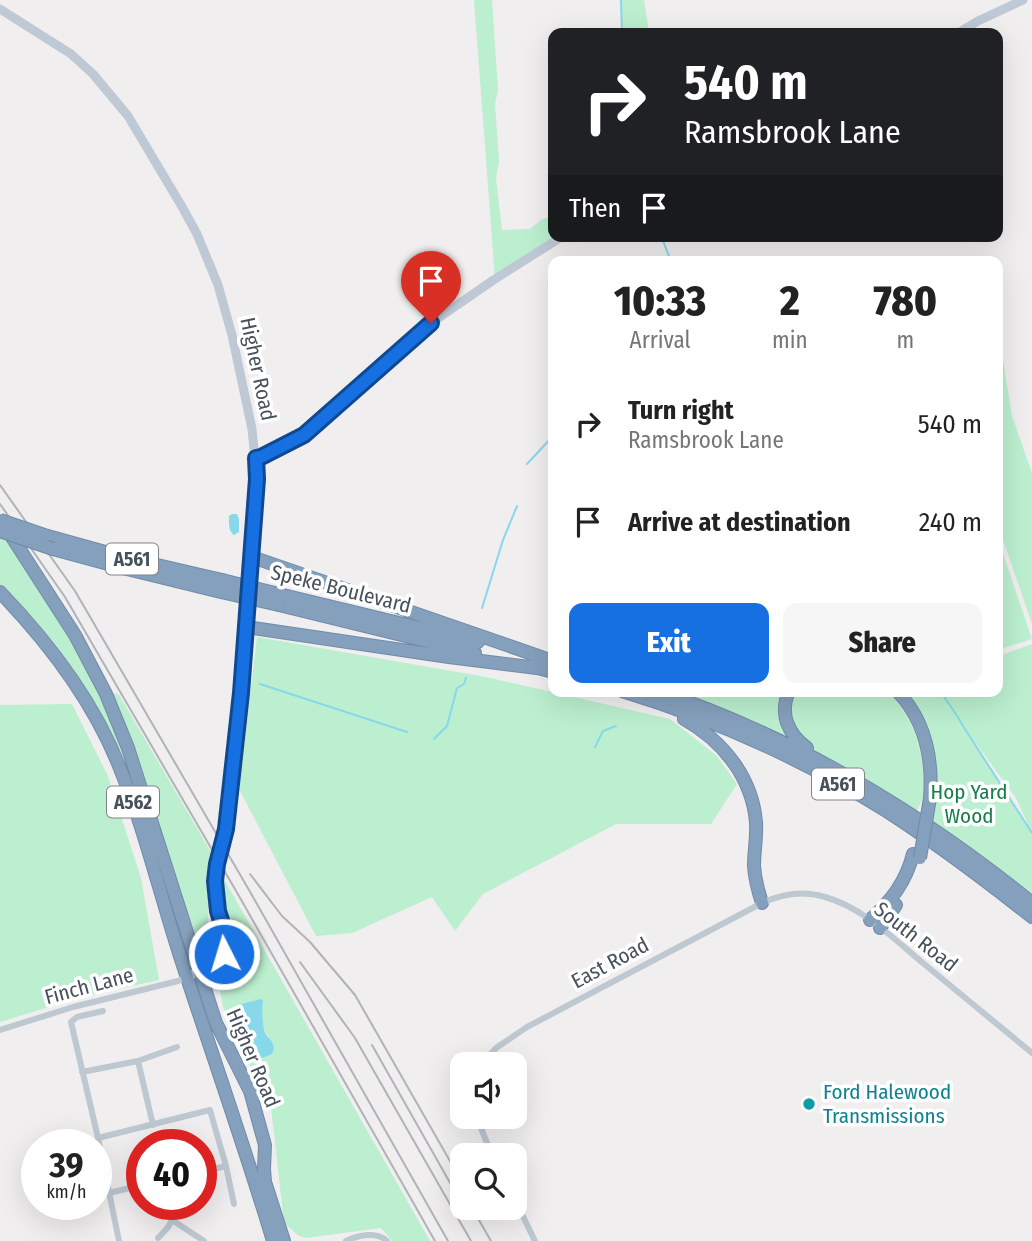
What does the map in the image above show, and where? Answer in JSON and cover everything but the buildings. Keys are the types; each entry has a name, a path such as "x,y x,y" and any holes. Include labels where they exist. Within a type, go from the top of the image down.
{"highway":[{"name":"Speke Boulevard","path":"0,519 44,535 221,586"},
{"name":"Higher Road","path":"0,519 75,635 106,694 128,748 216,1023 250,1091 265,1145 265,1182 284,1241"},
{"name":"Speke Boulevard","path":"0,531 123,568 221,586 548,663"},
{"path":"252,557 548,663"},
{"name":"Higher Road","path":"0,592 60,660 105,734 119,765 273,1241"},
{"name":"Speke Boulevard","path":"283,600 537,668 548,665"},
{"path":"246,627 537,668"},
{"path":"628,697 685,719 711,737 742,774 754,805 754,867 762,903"},
{"name":"A561","path":"640,697 733,732 831,779 930,840 1032,917"},
{"name":"A561","path":"673,697 786,744 848,776 915,816 1032,903"},
{"path":"787,697 785,717 798,742 915,816"},
{"path":"892,697 905,712 918,739 926,797"},
{"path":"875,924 905,879 916,856 931,765 916,717 901,697"}],"street":[{"path":"966,28 1023,0"},
{"name":"Higher Road","path":"0,9 71,54 93,74 128,116 181,205 202,247 218,285 241,374 256,458 257,479 241,693 226,829 215,881 216,900 228,947 213,963 187,977"},
{"path":"256,458 304,435 431,323 554,242"},
{"name":"South Road","path":"762,903 791,894 816,894 837,901 875,924 1032,1053"},
{"name":"East Road","path":"492,1052 520,1031 762,903"},
{"name":"Finch Lane","path":"0,1030 73,1007 187,977"},
{"path":"96,1129 71,1022 77,1017 103,1011"},
{"path":"82,1072 138,1061 177,1047"},
{"path":"138,1061 153,1125"},
{"path":"112,1135 210,1110 234,1204"},
{"path":"217,1168 226,1166"},
{"path":"112,1210 119,1241"},
{"path":"158,1238 172,1220 204,1241"},
{"path":"525,1220 535,1241"},
{"path":"346,1241 358,1236 373,1235 387,1241"}],"green space":[{"path":"474,0 492,0 498,90 495,104 499,161 496,178 502,230 530,229 542,219 548,218 548,242 554,242 495,279"},
{"path":"621,0 644,0 648,28 622,28"},
{"path":"1003,361 1012,416 1032,473 1032,624 1003,540"},
{"path":"0,538 9,542 67,631 95,682 115,726 188,946 181,949 122,761 0,585"},
{"path":"1003,554 1032,639 1003,648"},
{"path":"257,637 486,677 548,691 548,697 574,697 670,719 717,756 737,784 711,824 616,824 483,894 455,931 432,897 352,933 316,936 239,789"},
{"name":"Hop Yard Wood","path":"1032,644 1032,903 926,821 929,754 900,697 1003,697 1003,654","holes":["966,730 1016,798 1029,827"]},
{"path":"116,693 215,859 209,893 207,943 204,946 201,946 197,939 111,696"},
{"path":"669,697 892,697 908,719 920,751 924,791 915,816"},
{"path":"72,704 108,776 141,878 159,980 82,997 0,1022 0,705"},
{"path":"220,872 430,1241 392,1241 381,1228 306,1238 299,1236 284,1223 271,1107 243,1054 223,1007 217,975 228,964 234,942 221,897","holes":["239,1004 263,1004 263,1026 274,1044 244,1041 241,1023 244,1014 238,1007"]}],"water":[{"path":"237,514 239,519 239,532 234,535 229,524 229,516"},
{"path":"261,999 264,1029 274,1046 272,1054 256,1059 248,1054 241,1023 244,1014 238,1005"}],"waterway":[{"path":"621,0 622,28"},
{"path":"663,242 669,256"},
{"path":"527,464 548,441"},
{"path":"482,608 503,540 517,506"},
{"path":"434,739 447,726 457,688 464,684 466,678"},
{"path":"260,684 407,732"},
{"path":"944,697 1032,833"},
{"path":"595,747 603,731 616,726"}],"railway":[{"path":"0,485 75,591 448,1241"},
{"path":"0,504 65,597 435,1241"},
{"path":"250,874 282,916 310,942 355,995 450,1161"},
{"path":"300,962 355,1038 471,1241"},
{"path":"372,1045 450,1183"},
{"path":"479,1220 491,1241"}],"place":[{"name":"Ford Halewood Transmissions","path":"809,1104"}],"route":[{"path":"224,954 228,943 218,911 215,881 226,829 241,693 257,479 256,458 304,435 431,323"}]}
